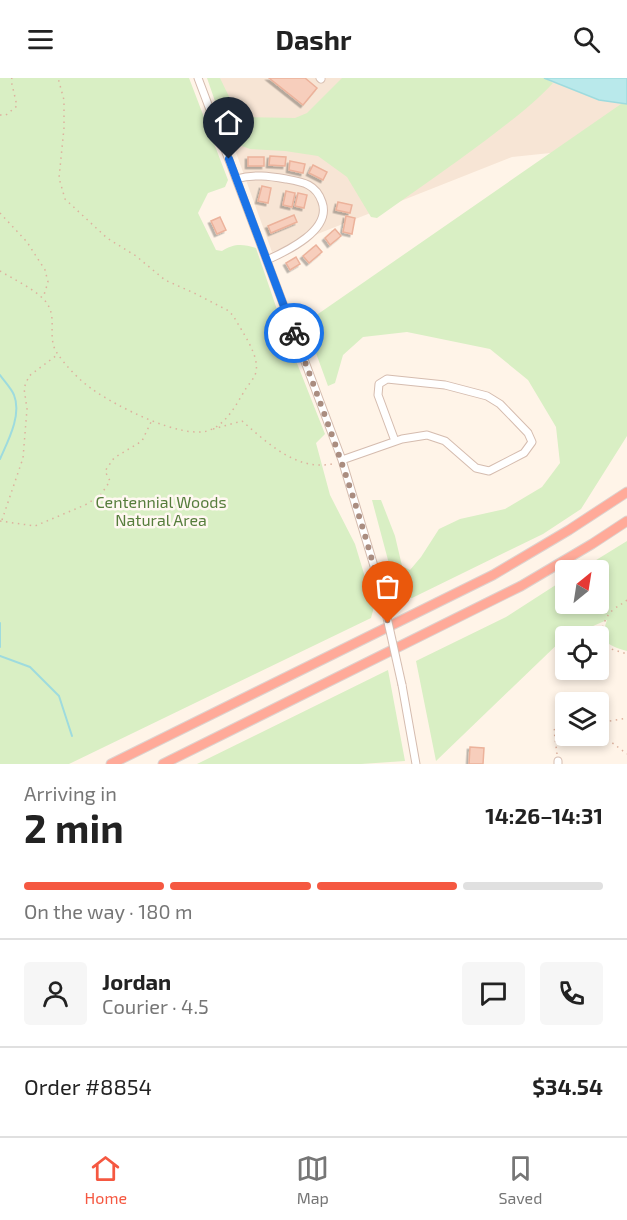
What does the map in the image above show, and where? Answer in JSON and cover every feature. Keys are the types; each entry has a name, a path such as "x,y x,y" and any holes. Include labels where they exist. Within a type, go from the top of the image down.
{"highway":[{"path":"111,764 493,575 570,530 627,492"},
{"path":"163,764 475,610 553,568 627,521"}],"street":[{"path":"198,78 342,460 380,586 402,685 416,764"},
{"path":"236,179 259,175 301,182 315,188 321,199 323,216 317,228 290,249 267,260"},
{"path":"342,460 395,441 422,435 436,437 449,444 476,468 485,471 492,470 524,453 532,442 530,436 500,404 487,396 445,385 387,379 379,384 378,393 395,441"}],"path":[{"path":"0,116 6,115 17,106 12,78"},
{"path":"58,78 64,100 64,128 58,178 65,199 107,238 136,256 165,280 229,311 252,350 257,362 255,374 229,416 211,430"},
{"path":"0,213 27,242 45,270 48,282 43,299"},
{"path":"0,272 48,304 51,311 52,343 58,354 89,387 118,407 183,430 199,432 242,421 275,449 306,465 324,466 342,460"},
{"path":"58,354 29,376 24,388 27,409 23,459 1,521 35,526 85,505 100,496 110,481 105,471 114,458 142,441 152,420"},
{"path":"627,600 614,609 605,621 601,632 601,642 605,647 627,654"},
{"path":"609,721 627,718"},
{"path":"609,740 627,753"},
{"path":"556,746 558,762"}],"shaded area":[{"path":"209,78 544,78 599,100 627,104 608,147 512,157 272,252"}],"green space":[{"name":"Centennial Woods Natural Area","path":"0,78 189,78 228,180 225,187 208,193 198,213 216,250 222,251 239,245 256,248 285,333 325,434 316,443 330,495 355,544 374,607 371,618 69,764 0,764"},
{"path":"207,78 220,78 236,111 246,117 295,118 307,113 342,78 544,78 553,83 529,106 486,140 377,218 371,217 347,177 318,156 250,149 231,142"},
{"path":"621,104 627,104 627,436 581,509 543,534 412,598 404,596 396,590 372,500 381,500 395,536 402,566 410,570 439,529 460,519 505,509 542,487 560,463 556,427 528,380 490,349 407,332 363,337 343,355 335,383 328,386 305,323"},
{"path":"627,541 627,651 609,644 609,626 605,626 607,620 593,626 555,626 555,647 436,761 416,661 506,617 555,585 555,614 609,614 609,560 596,560"},
{"path":"388,670 405,761 361,764 197,764"}],"water":[{"path":"544,78 627,78 627,104 599,100"}],"building":[{"path":"269,78 305,78 317,88 303,105"},
{"path":"270,156 286,157 285,166 269,165"},
{"path":"248,157 264,157 264,166 248,166"},
{"path":"290,161 305,164 303,173 289,170"},
{"path":"313,165 327,172 323,180 309,173"},
{"path":"262,186 271,188 268,203 258,201"},
{"path":"286,191 295,193 292,207 283,205"},
{"path":"298,193 307,195 304,208 295,206"},
{"path":"338,202 352,205 350,213 336,210"},
{"path":"294,215 297,222 271,233 268,226"},
{"path":"346,216 355,218 352,234 343,232"},
{"path":"220,217 226,230 217,234 211,221"},
{"path":"335,229 341,236 330,245 325,238"},
{"path":"316,245 322,252 309,263 303,256"},
{"path":"296,257 300,264 290,270 286,263"},
{"path":"470,747 484,748 483,764 469,764"}],"waterway":[{"path":"0,375 14,395 16,403 13,428 0,459"},
{"path":"0,623 0,647"},
{"path":"0,656 30,667 59,696 72,736"}],"way so far":[{"path":"294,333 342,460 372,555 388,623"}],"route":[{"path":"229,159 294,333"}]}
